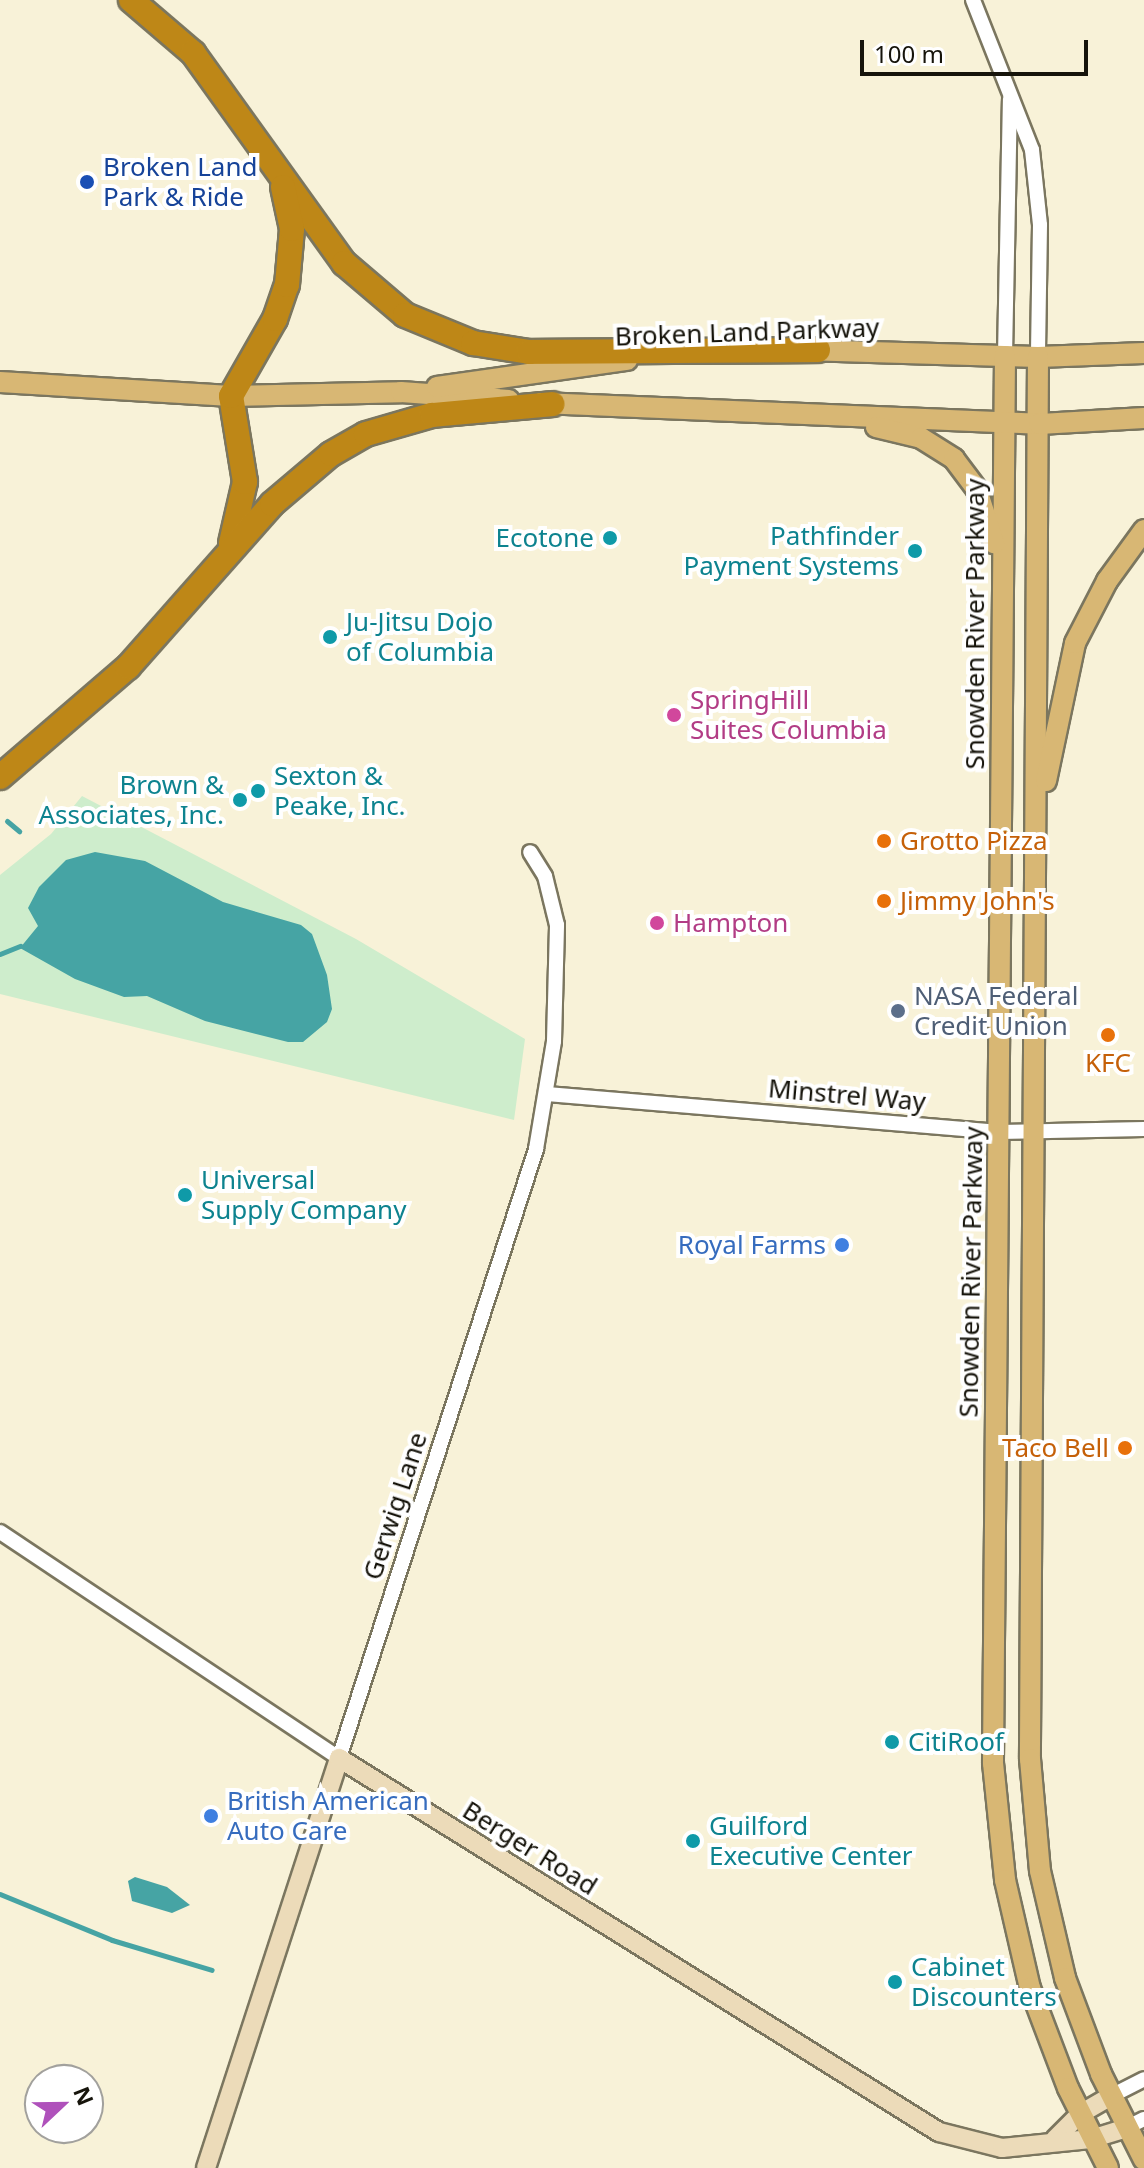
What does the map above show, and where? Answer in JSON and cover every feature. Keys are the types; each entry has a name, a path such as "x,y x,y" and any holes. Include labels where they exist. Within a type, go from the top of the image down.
{"highway":[{"path":"131,0 208,70 344,263 373,292 405,315 463,339 529,352 818,350"},
{"path":"229,550 245,482 231,396 275,319 287,285 292,229 281,176"},
{"path":"0,777 128,667 229,550 301,476 366,434 432,415 553,404"}],"main road":[{"name":"Broken Land Parkway","path":"401,392 638,359 818,350 1038,357 1144,353"},
{"name":"Snowden River Parkway","path":"1005,356 1002,422 993,1720 998,1833 1030,1988 1080,2114 1108,2168"},
{"path":"1038,357 1030,1759 1034,1826 1065,1978 1111,2096 1135,2124 1144,2160"},
{"name":"Broken Land Parkway","path":"0,382 231,396 401,392 553,404 1039,424 1144,418"},
{"path":"817,416 921,438 954,459 969,475 985,507 1002,575"},
{"path":"1035,848 1059,699 1075,643 1107,581 1144,530"}],"street":[{"path":"973,0 1032,150 1038,182 1038,357"},
{"path":"1005,356 1010,99"},
{"name":"Gerwig Lane","path":"206,2168 525,1194 547,1094 557,925 545,876 530,852"},
{"name":"Minstrel Way","path":"547,1094 999,1132 1144,1129"},
{"name":"Berger Road","path":"0,1532 339,1758 939,2132 1002,2148 1055,2139 1091,2139 1135,2124"},
{"path":"1055,2139 1080,2114 1144,2079"}],"green space":[{"path":"82,796 356,939 525,1039 514,1120 0,994 0,875 51,834"}],"water":[{"path":"95,852 145,861 223,902 301,925 312,934 327,975 332,1009 327,1022 303,1042 288,1042 205,1021 147,996 124,997 75,979 20,948 38,926 28,908 39,887 66,860"},
{"path":"135,1877 167,1887 190,1905 172,1913 132,1901 128,1881"}],"waterway":[{"path":"7,821 19,831"},
{"path":"0,954 20,946"},
{"path":"0,1894 112,1940 212,1970"}],"place":[{"name":"Broken Land Park & Ride","path":"87,182"},
{"name":"Ecotone","path":"610,538"},
{"name":"Pathfinder Payment Systems","path":"915,551"},
{"name":"Ju-Jitsu Dojo of Columbia","path":"330,637"},
{"name":"SpringHill Suites Columbia","path":"674,715"},
{"name":"Sexton & Peake, Inc.","path":"258,791"},
{"name":"Brown & Associates, Inc.","path":"240,800"},
{"name":"Grotto Pizza","path":"884,841"},
{"name":"Jimmy John's","path":"884,901"},
{"name":"Hampton","path":"657,923"},
{"name":"NASA Federal Credit Union","path":"898,1011"},
{"name":"KFC","path":"1108,1035"},
{"name":"Universal Supply Company","path":"185,1195"},
{"name":"Royal Farms","path":"842,1245"},
{"name":"Taco Bell","path":"1125,1448"},
{"name":"CitiRoof","path":"892,1742"},
{"name":"British American Auto Care","path":"211,1816"},
{"name":"Guilford Executive Center","path":"693,1841"},
{"name":"Cabinet Discounters","path":"895,1982"}]}
